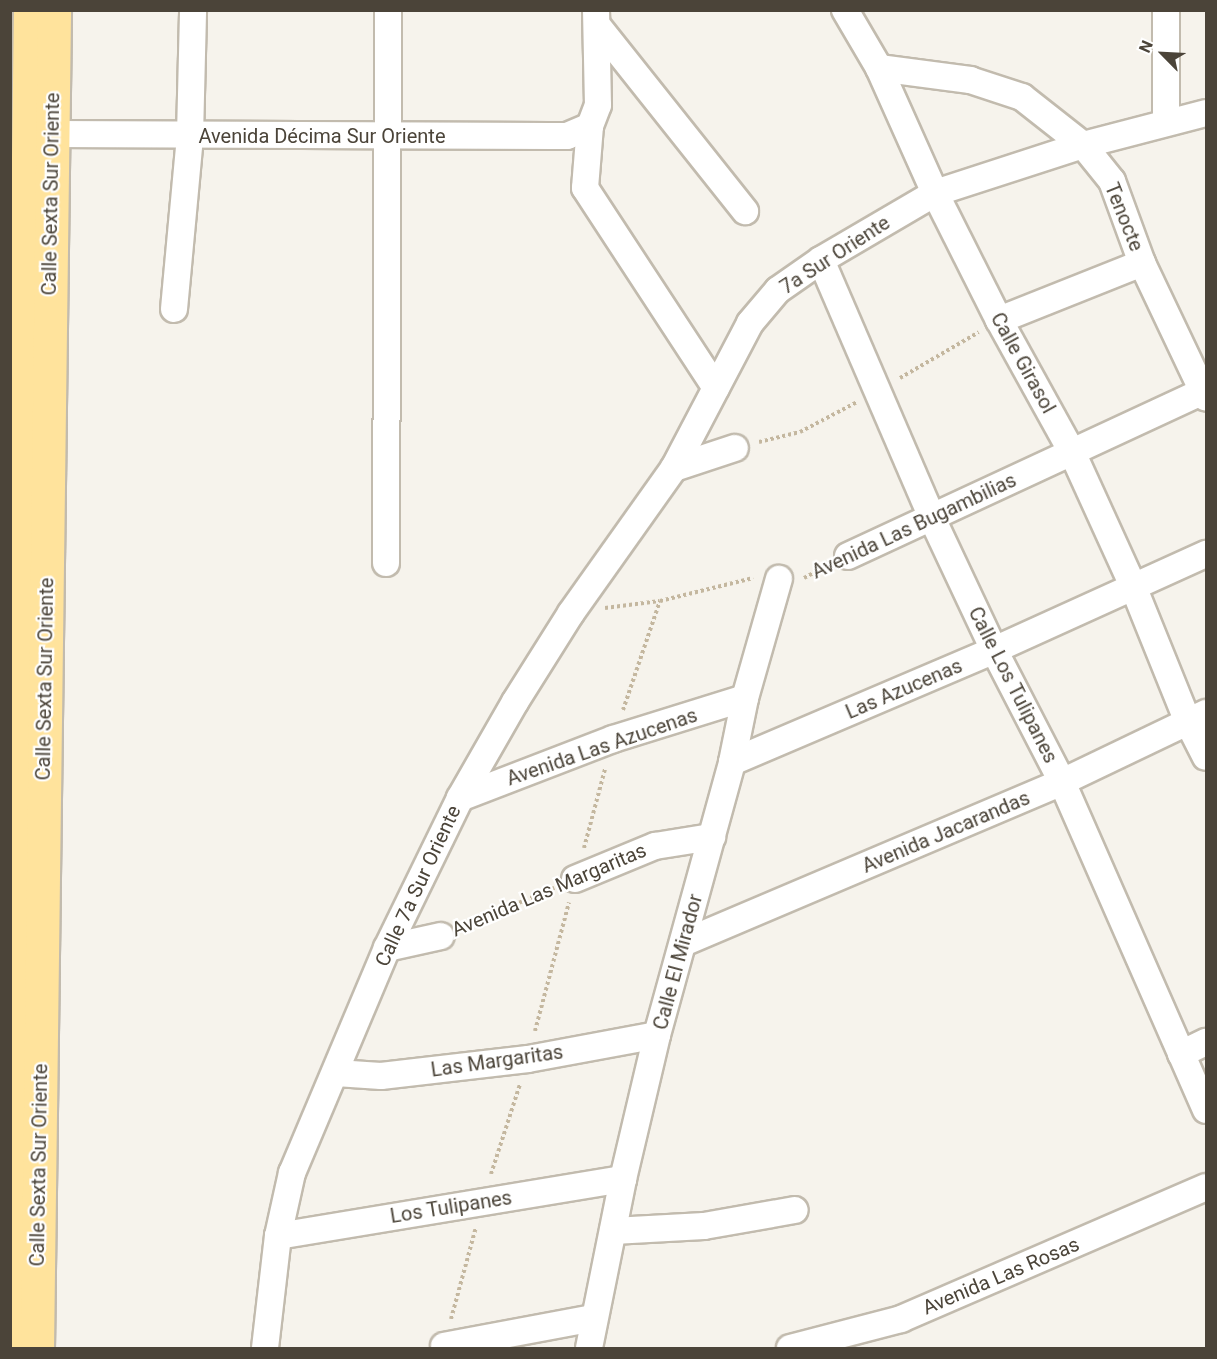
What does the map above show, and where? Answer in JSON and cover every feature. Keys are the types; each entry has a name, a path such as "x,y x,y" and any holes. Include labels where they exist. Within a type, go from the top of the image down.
{"main road":[{"name":"Calle Sexta Sur Oriente","path":"30,10 32,801 37,1348"},
{"name":"Calle Sexta Sur Oriente","path":"12,1348 32,801 54,10"}],"street":[{"path":"174,309 190,136 193,10"},
{"path":"386,563 388,10"},
{"name":"Calle Girasol","path":"845,10 879,68 935,193 999,320 1072,452 1197,718 1206,758"},
{"path":"1166,10 1166,122"},
{"path":"597,18 598,105 590,126 585,188 716,388"},
{"path":"597,18 744,211"},
{"name":"Tenocte","path":"879,68 970,80 1022,97 1083,145 1112,181 1142,263 1206,393"},
{"name":"7a Sur Oriente","path":"674,468 750,323 778,290 821,260 935,193 1083,145 1206,113"},
{"name":"Avenida Décima Sur Oriente","path":"52,134 567,136 590,126"},
{"name":"Calle Los Tulipanes","path":"821,260 931,516 994,650 1062,782 1206,1110"},
{"path":"999,320 1142,263"},
{"name":"Avenida Las Bugambilias","path":"848,556 931,516 1206,393"},
{"path":"674,468 735,448"},
{"name":"Calle 7a Sur Oriente","path":"265,1348 278,1236 292,1173 387,948 460,798 515,702 571,613 674,468"},
{"name":"Las Azucenas","path":"732,762 994,650 1206,554"},
{"name":"Calle El Mirador","path":"589,1348 593,1318 623,1179 657,1035 732,762 745,698 779,579"},
{"name":"Avenida Las Azucenas","path":"460,798 613,739 745,698"},
{"name":"Avenida Jacarandas","path":"683,943 1062,782 1197,718"},
{"name":"Avenida Las Margaritas","path":"575,879 655,846 712,837"},
{"name":"Avenida Las Margaritas","path":"387,948 441,936"},
{"name":"Las Margaritas","path":"336,1073 381,1076 528,1059 657,1035"},
{"path":"1181,1054 1206,1042"},
{"name":"Los Tulipanes","path":"278,1236 623,1179"},
{"name":"Avenida Las Rosas","path":"790,1348 901,1319 1206,1187"},
{"path":"613,1231 704,1226 795,1210"},
{"path":"444,1346 593,1318"}],"path":[{"name":"Avenida Las Bugambilias","path":"571,613 660,601 758,577 797,581 848,556"},
{"path":"444,1346 482,1202 528,1059 613,739 660,601"},
{"name":"Avenida Las Margaritas","path":"441,936 575,879"}]}
